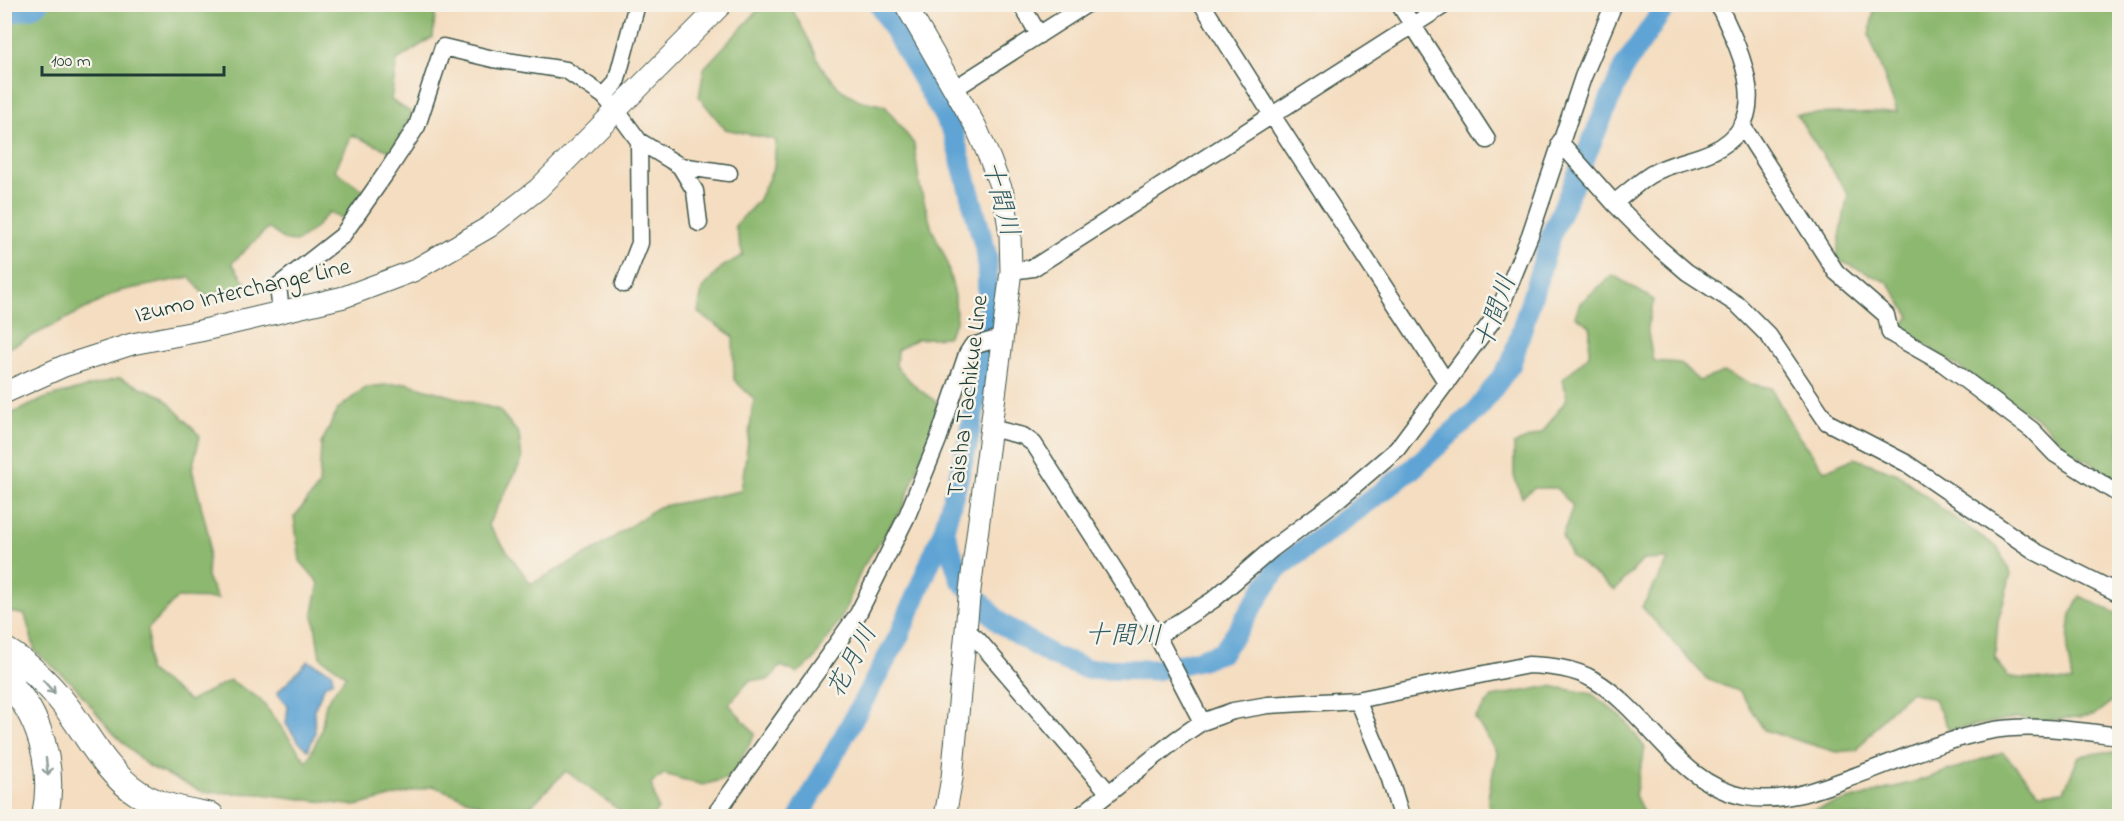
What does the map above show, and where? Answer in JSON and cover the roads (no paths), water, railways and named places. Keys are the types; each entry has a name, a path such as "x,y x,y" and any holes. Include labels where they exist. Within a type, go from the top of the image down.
{"highway":[{"path":"4,650 39,675 64,704 110,768 137,792 173,809 211,816"},
{"path":"4,679 32,716 40,735 49,781 45,816"}],"main road":[{"name":"Izumo Interchange Line","path":"4,393 64,366 132,344 200,331 344,297 413,271 489,227 538,189 610,103 722,4"},
{"name":"Taisha Tachikue Line","path":"905,4 976,127 1004,196 1010,234 1011,271 969,598 952,778 945,816"}],"street":[{"path":"610,103 636,4"},
{"path":"1021,4 1039,35"},
{"path":"954,89 1088,4"},
{"path":"1202,4 1447,383"},
{"path":"1399,4 1487,140"},
{"path":"1011,271 1033,268 1446,4"},
{"path":"1157,636 1213,600 1272,549 1336,501 1397,449 1498,314 1530,235 1582,77 1614,4"},
{"path":"1614,203 1652,173 1710,153 1732,141 1743,127 1749,94 1745,68 1718,4"},
{"path":"281,312 278,286 342,236 417,126 443,47 492,59 566,69 610,103 639,141 680,166 729,173"},
{"path":"1743,127 1836,272 1886,315 1890,333 1941,362 2032,430 2055,454 2120,495"},
{"path":"624,284 640,243 639,141"},
{"path":"1560,142 1614,203 1687,272 1737,305 1769,336 1827,422 1906,462 2036,552 2120,594"},
{"path":"680,166 695,191 699,223"},
{"path":"714,816 858,614 907,516 938,440 967,354 972,346 1001,338"},
{"path":"991,428 1023,436 1034,444 1157,636 1202,722"},
{"path":"966,630 978,640 1109,793"},
{"path":"1080,816 1177,739 1202,722 1233,711 1268,705 1357,700 1528,665 1551,666 1594,680 1623,703 1683,765 1706,782 1725,791 1747,797 1784,798 1818,789 1964,737 1989,731 2018,727 2120,736"},
{"path":"1357,700 1389,776 1401,816"}],"water":[{"path":"308,661 332,672 333,681 325,685 314,710 315,733 308,750 298,741 286,724 288,706 277,693"}],"waterway":[{"name":"十間川","path":"4,14 31,8 38,4"},
{"name":"十間川","path":"800,816 899,636 944,529 967,446 984,356 988,314 987,256 953,132 879,4"},
{"name":"十間川","path":"944,529 960,579 1000,623 1051,655 1087,669 1156,670 1222,652 1276,570 1411,470 1478,409 1511,364 1552,233 1624,67 1667,4"}],"water label":[{"name":"花月川","path":"853,662"}]}
